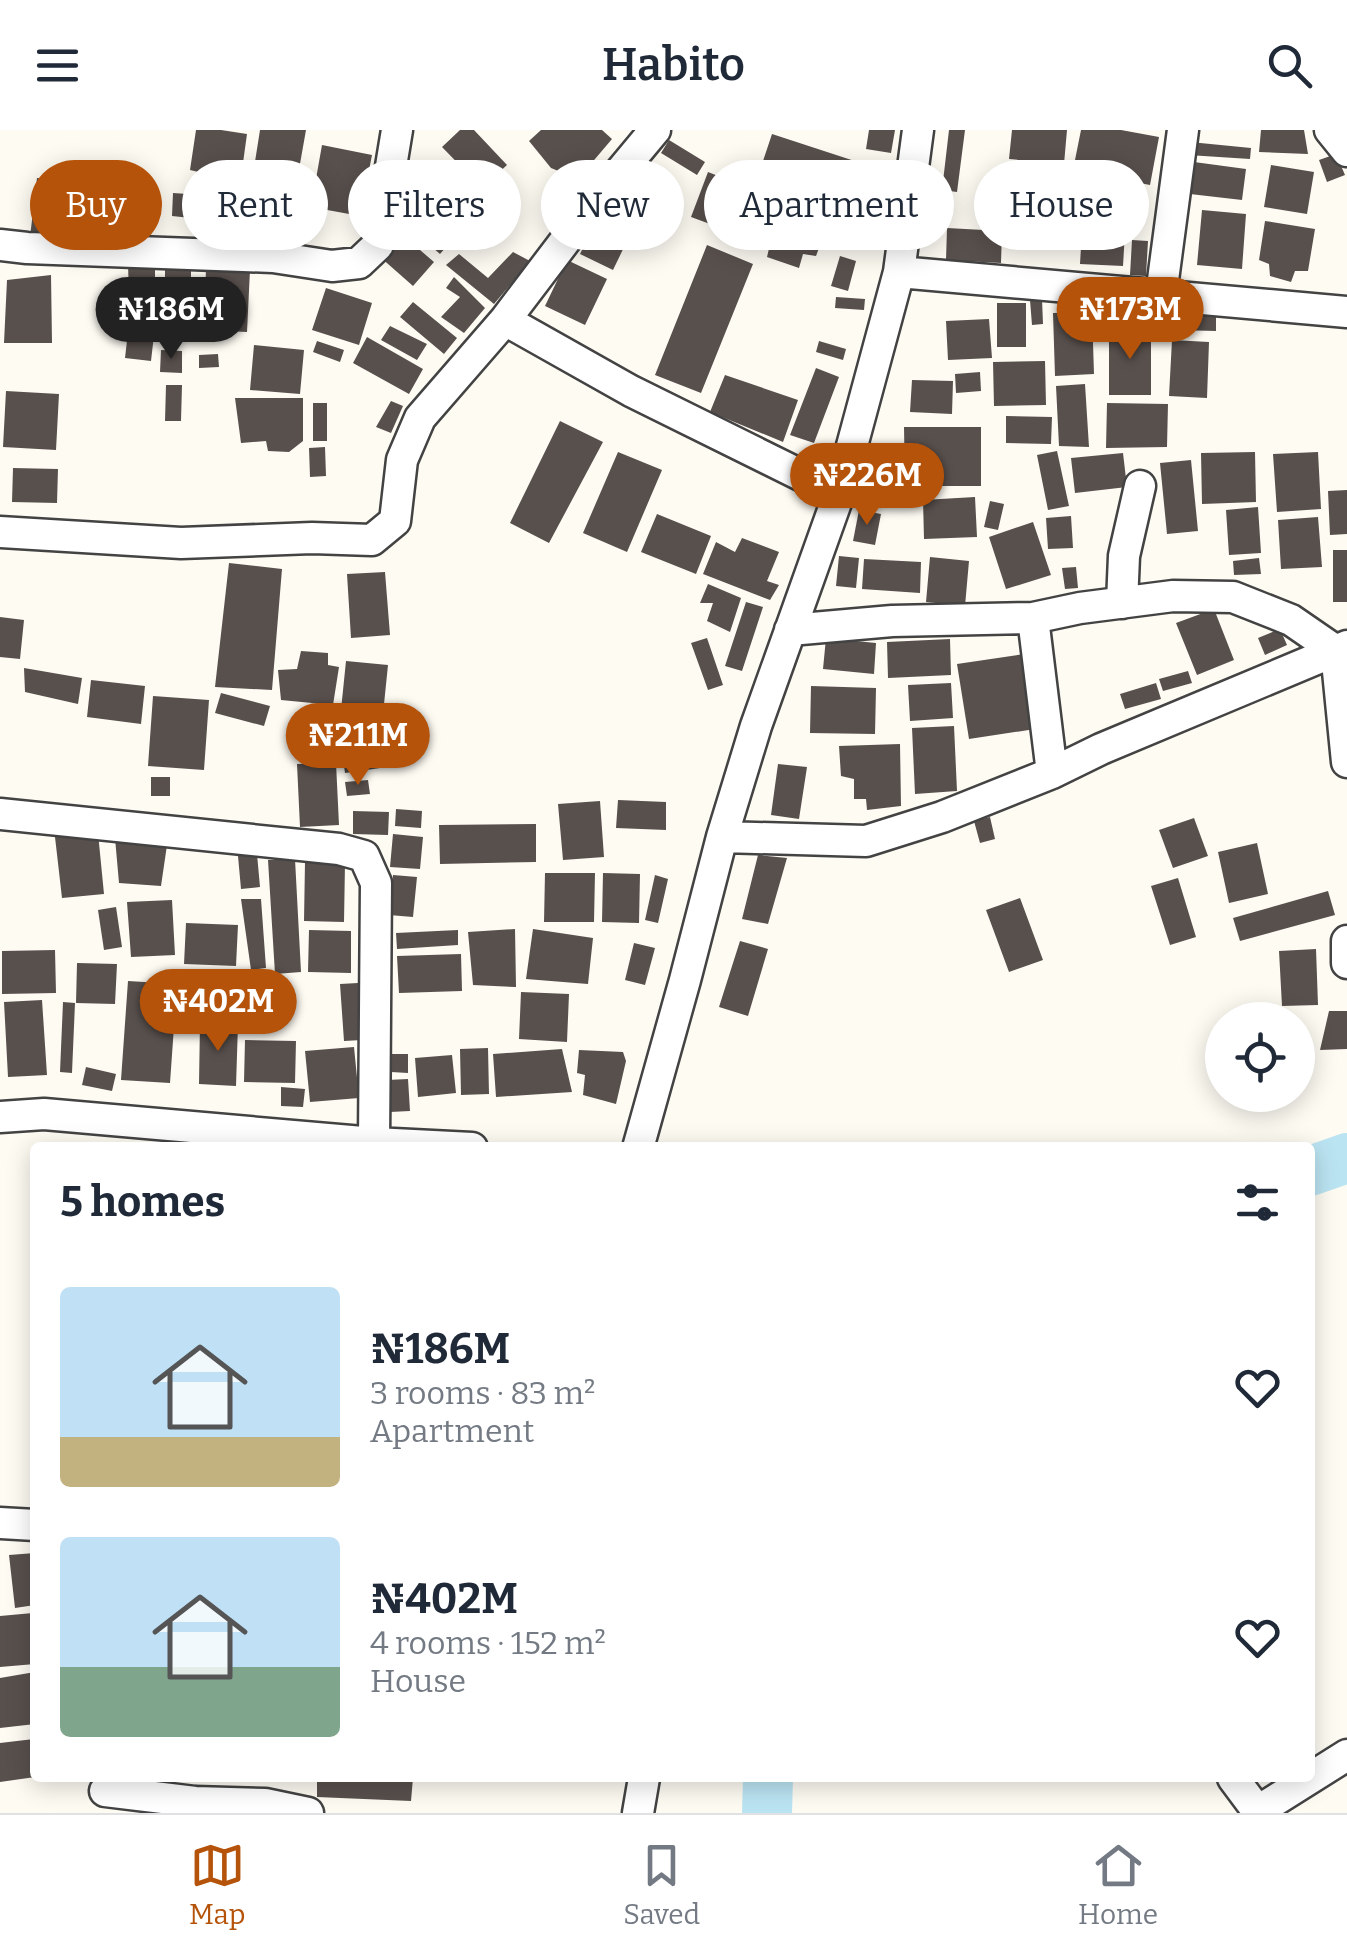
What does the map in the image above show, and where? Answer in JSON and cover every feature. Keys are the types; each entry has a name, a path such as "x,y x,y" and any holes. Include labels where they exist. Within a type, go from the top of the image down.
{"street":[{"path":"0,245 273,257 332,266 360,263 378,244 398,130"},
{"path":"0,532 181,544 312,538 372,540 395,521 402,460 420,418 505,320 654,130"},
{"path":"640,1142 756,726 839,494 899,272 918,130"},
{"path":"1161,295 1184,130"},
{"path":"1330,130 1347,151"},
{"path":"899,272 1347,312"},
{"path":"505,320 631,391 839,494"},
{"path":"1122,604 1124,556 1140,486"},
{"path":"790,630 892,621 1034,618 1174,596 1233,597 1290,620 1342,648"},
{"path":"1034,618 1052,773"},
{"path":"1342,648 1347,762"},
{"path":"722,837 866,841 942,817 1052,773 1342,648"},
{"path":"0,814 339,848 364,856 376,883 372,1142"},
{"path":"1347,941 1347,963"},
{"path":"0,1117 44,1114 340,1142"},
{"path":"0,1523 30,1525"},
{"path":"1315,1775 1347,1755"},
{"path":"638,1813 643,1782"},
{"path":"1237,1782 1258,1812 1305,1782"},
{"path":"105,1794 194,1802 272,1791 308,1813"}],"building":[{"path":"196,130 247,134 243,160 192,160"},
{"path":"260,130 306,130 301,160 255,160"},
{"path":"460,130 474,130 502,160 455,160 442,147"},
{"path":"541,130 602,130 612,139 594,160 544,160 529,141"},
{"path":"869,130 895,130 891,153 866,149"},
{"path":"949,130 965,130 957,192 954,160 946,160"},
{"path":"1012,130 1067,130 1064,160 1009,159"},
{"path":"1081,130 1121,130 1159,137 1150,185 1149,160 1075,160"},
{"path":"1261,130 1304,130 1308,154 1259,152"},
{"path":"772,134 852,160 763,160"},
{"path":"669,140 704,164 697,175 684,167 684,160 672,160 661,153"},
{"path":"1190,142 1251,148 1250,159 1188,155"},
{"path":"322,145 372,155 371,160 348,160 348,214 328,210 328,160 319,160"},
{"path":"1336,154 1345,175 1327,182 1319,160"},
{"path":"1194,162 1246,169 1242,200 1190,194"},
{"path":"1271,165 1314,172 1307,214 1264,207"},
{"path":"704,183 704,222 691,217"},
{"path":"173,193 182,194 182,217 172,216"},
{"path":"1202,210 1246,214 1242,269 1197,265"},
{"path":"1265,221 1315,229 1308,271 1295,271 1291,282 1270,276 1269,264 1259,260"},
{"path":"954,228 974,229 974,250 1001,250 1001,263 946,260 946,250 954,250"},
{"path":"384,250 420,250 434,262 413,286 379,256"},
{"path":"582,250 623,250 613,270 580,254"},
{"path":"705,250 719,250 753,264 701,393 655,375"},
{"path":"769,250 818,250 816,256 803,254 799,268 767,257"},
{"path":"1081,250 1124,250 1123,266 1080,264"},
{"path":"1131,250 1147,250 1146,276 1130,275"},
{"path":"513,252 530,261 494,304 446,265 459,254 488,278"},
{"path":"840,256 856,261 848,291 831,286"},
{"path":"567,260 607,279 585,325 545,306"},
{"path":"155,263 155,295 129,296 128,264"},
{"path":"165,265 191,265 191,296 165,296"},
{"path":"206,268 250,270 247,332 204,330"},
{"path":"51,275 52,343 4,343 7,280"},
{"path":"454,277 485,308 464,333 441,317 460,297 446,288"},
{"path":"326,288 372,303 359,345 312,330"},
{"path":"836,297 865,299 864,310 835,308"},
{"path":"1042,299 1043,324 1032,325 1030,300"},
{"path":"413,302 457,338 444,354 400,317"},
{"path":"997,303 1026,303 1026,347 997,347"},
{"path":"133,304 155,306 153,328 131,326"},
{"path":"164,307 184,309 182,327 163,326"},
{"path":"1145,307 1145,320 1109,322 1108,309"},
{"path":"1177,311 1216,311 1216,331 1176,330"},
{"path":"1092,312 1094,374 1055,376 1053,313"},
{"path":"989,319 992,358 948,360 946,321"},
{"path":"390,326 427,344 417,360 381,340"},
{"path":"1109,329 1151,329 1151,395 1109,395"},
{"path":"128,332 154,335 151,361 125,358"},
{"path":"367,337 423,369 409,394 353,363"},
{"path":"1172,340 1209,342 1207,398 1169,396"},
{"path":"317,341 344,350 340,362 313,352"},
{"path":"819,341 846,349 843,360 816,352"},
{"path":"254,345 304,350 300,394 250,390"},
{"path":"161,350 182,351 182,373 160,372"},
{"path":"218,354 219,367 199,368 199,355"},
{"path":"1045,361 1046,405 994,406 993,362"},
{"path":"816,368 839,377 814,443 790,435"},
{"path":"980,372 981,391 956,393 955,374"},
{"path":"725,375 798,400 783,442 710,412"},
{"path":"912,380 953,381 952,414 910,412"},
{"path":"1085,384 1089,447 1059,446 1056,386"},
{"path":"166,385 182,385 181,421 165,421"},
{"path":"6,391 59,394 56,450 3,447"},
{"path":"235,398 303,398 303,441 289,452 268,451 266,441 241,443"},
{"path":"391,401 403,406 391,433 376,427"},
{"path":"313,403 327,403 327,441 313,441"},
{"path":"1107,403 1168,404 1167,447 1106,448"},
{"path":"1006,416 1052,417 1051,444 1006,443"},
{"path":"560,421 603,442 549,543 510,523"},
{"path":"904,427 981,427 981,486 905,486"},
{"path":"325,447 326,476 310,477 309,448"},
{"path":"1057,451 1069,506 1048,510 1037,455"},
{"path":"618,452 662,470 627,552 583,533"},
{"path":"1255,452 1256,502 1202,504 1201,453"},
{"path":"1318,452 1321,509 1277,512 1273,454"},
{"path":"1123,453 1127,487 1075,493 1071,458"},
{"path":"1191,460 1198,531 1167,534 1160,463"},
{"path":"13,468 58,469 57,503 12,502"},
{"path":"1347,490 1347,534 1330,535 1328,491"},
{"path":"975,497 977,537 924,539 923,500"},
{"path":"990,501 1004,504 998,530 984,527"},
{"path":"1258,507 1261,553 1229,555 1226,510"},
{"path":"859,510 881,514 875,545 853,541"},
{"path":"657,514 711,536 696,574 641,552"},
{"path":"1071,516 1073,548 1048,549 1046,518"},
{"path":"1318,517 1322,567 1281,569 1278,520"},
{"path":"1033,522 1051,575 1006,589 989,537"},
{"path":"742,538 779,552 767,581 779,585 770,600 703,574 716,542 735,552"},
{"path":"1333,550 1347,550 1347,602 1333,602"},
{"path":"839,556 859,558 856,588 836,586"},
{"path":"930,557 969,561 965,606 926,602"},
{"path":"1259,558 1261,574 1234,575 1233,561"},
{"path":"864,559 921,562 920,593 862,589"},
{"path":"229,563 282,569 272,690 215,687"},
{"path":"1076,567 1078,588 1065,589 1062,568"},
{"path":"385,572 390,635 351,638 347,574"},
{"path":"708,584 741,598 730,632 707,621 713,603 700,603"},
{"path":"746,602 763,607 742,671 725,666"},
{"path":"1214,609 1234,660 1197,675 1176,623"},
{"path":"0,617 24,620 20,659 0,657"},
{"path":"1280,629 1287,645 1265,655 1258,638"},
{"path":"707,638 723,685 708,690 691,643"},
{"path":"826,638 876,643 874,674 823,669"},
{"path":"950,639 951,675 888,678 887,642"},
{"path":"301,651 328,653 328,665 339,667 333,705 281,700 278,670 297,669"},
{"path":"1024,654 1035,729 969,739 957,664"},
{"path":"346,661 388,665 383,714 341,710"},
{"path":"24,668 82,678 78,704 25,692"},
{"path":"1188,671 1192,683 1163,691 1159,679"},
{"path":"91,680 145,686 141,724 87,717"},
{"path":"951,683 953,718 910,721 908,685"},
{"path":"1156,683 1161,699 1125,709 1120,694"},
{"path":"811,686 876,688 875,734 810,733"},
{"path":"221,693 270,706 264,726 215,713"},
{"path":"153,696 209,700 204,770 148,766"},
{"path":"373,720 380,768 345,773 338,724"},
{"path":"954,726 957,791 915,794 912,728"},
{"path":"900,744 901,806 867,810 866,799 854,799 854,779 841,776 839,746"},
{"path":"336,763 339,825 300,827 297,764"},
{"path":"778,764 807,767 799,819 771,815"},
{"path":"151,777 170,777 170,796 151,796"},
{"path":"368,780 370,794 347,796 345,782"},
{"path":"618,800 666,802 666,830 616,828"},
{"path":"600,801 604,857 563,860 558,804"},
{"path":"396,809 422,811 421,828 395,826"},
{"path":"353,811 389,812 388,835 353,834"},
{"path":"990,817 995,839 980,843 974,821"},
{"path":"1194,818 1208,856 1173,868 1159,830"},
{"path":"536,824 536,862 440,864 439,825"},
{"path":"98,833 104,894 62,898 55,837"},
{"path":"393,834 423,837 420,869 390,867"},
{"path":"115,838 167,845 161,886 119,883"},
{"path":"1257,843 1268,894 1229,903 1218,852"},
{"path":"257,854 260,887 241,889 238,856"},
{"path":"758,855 787,858 768,924 742,919"},
{"path":"295,859 301,972 275,974 268,860"},
{"path":"305,862 345,863 344,922 304,921"},
{"path":"545,873 595,873 594,922 544,922"},
{"path":"603,873 640,874 639,923 602,922"},
{"path":"393,875 417,877 413,917 389,915"},
{"path":"655,875 668,879 658,923 645,920"},
{"path":"1178,878 1196,937 1170,945 1151,886"},
{"path":"1328,891 1335,915 1240,941 1233,918"},
{"path":"1020,898 1043,960 1009,972 986,910"},
{"path":"241,899 261,899 266,968 251,970"},
{"path":"172,900 175,955 131,957 127,902"},
{"path":"116,907 122,947 104,950 98,910"},
{"path":"186,923 238,925 236,966 184,964"},
{"path":"515,929 516,987 473,985 468,932"},
{"path":"533,929 593,938 588,984 526,979"},
{"path":"309,930 351,931 351,973 308,972"},
{"path":"458,930 458,945 397,949 396,933"},
{"path":"740,941 768,949 748,1016 719,1007"},
{"path":"634,943 655,948 645,985 625,980"},
{"path":"1316,949 1318,1005 1282,1002 1279,951"},
{"path":"55,950 56,993 2,994 2,951"},
{"path":"461,954 462,991 399,993 397,956"},
{"path":"77,963 117,964 115,1004 76,1003"},
{"path":"190,974 243,979 240,1017 186,1012"},
{"path":"128,981 177,984 170,1083 121,1080"},
{"path":"358,983 362,1040 344,1041 340,984"},
{"path":"521,992 569,994 567,1042 519,1039"},
{"path":"42,1000 47,1075 8,1077 4,1002"},
{"path":"63,1002 75,1003 72,1073 60,1072"},
{"path":"1329,1011 1347,1011 1347,1049 1320,1050"},
{"path":"200,1023 238,1024 236,1086 199,1084"},
{"path":"245,1040 296,1041 295,1083 244,1082"},
{"path":"354,1047 359,1098 310,1102 305,1051"},
{"path":"488,1048 489,1094 461,1095 460,1049"},
{"path":"562,1049 572,1092 496,1097 493,1054"},
{"path":"579,1050 623,1052 626,1061 616,1104 583,1095 585,1075 577,1073"},
{"path":"392,1054 408,1054 408,1073 391,1072"},
{"path":"452,1055 456,1093 418,1097 415,1058"},
{"path":"86,1067 116,1074 112,1091 82,1085"},
{"path":"408,1079 410,1111 390,1112 387,1080"},
{"path":"281,1087 305,1089 303,1107 281,1106"},
{"path":"30,1553 30,1606 15,1608 9,1555"},
{"path":"30,1613 30,1664 0,1667 0,1616"},
{"path":"30,1673 30,1725 0,1728 0,1678"},
{"path":"30,1739 30,1778 0,1782 0,1743"},
{"path":"317,1782 413,1782 411,1801 317,1797"}],"waterway":[{"path":"1315,1169 1347,1158"},
{"path":"767,1813 768,1782"}]}
